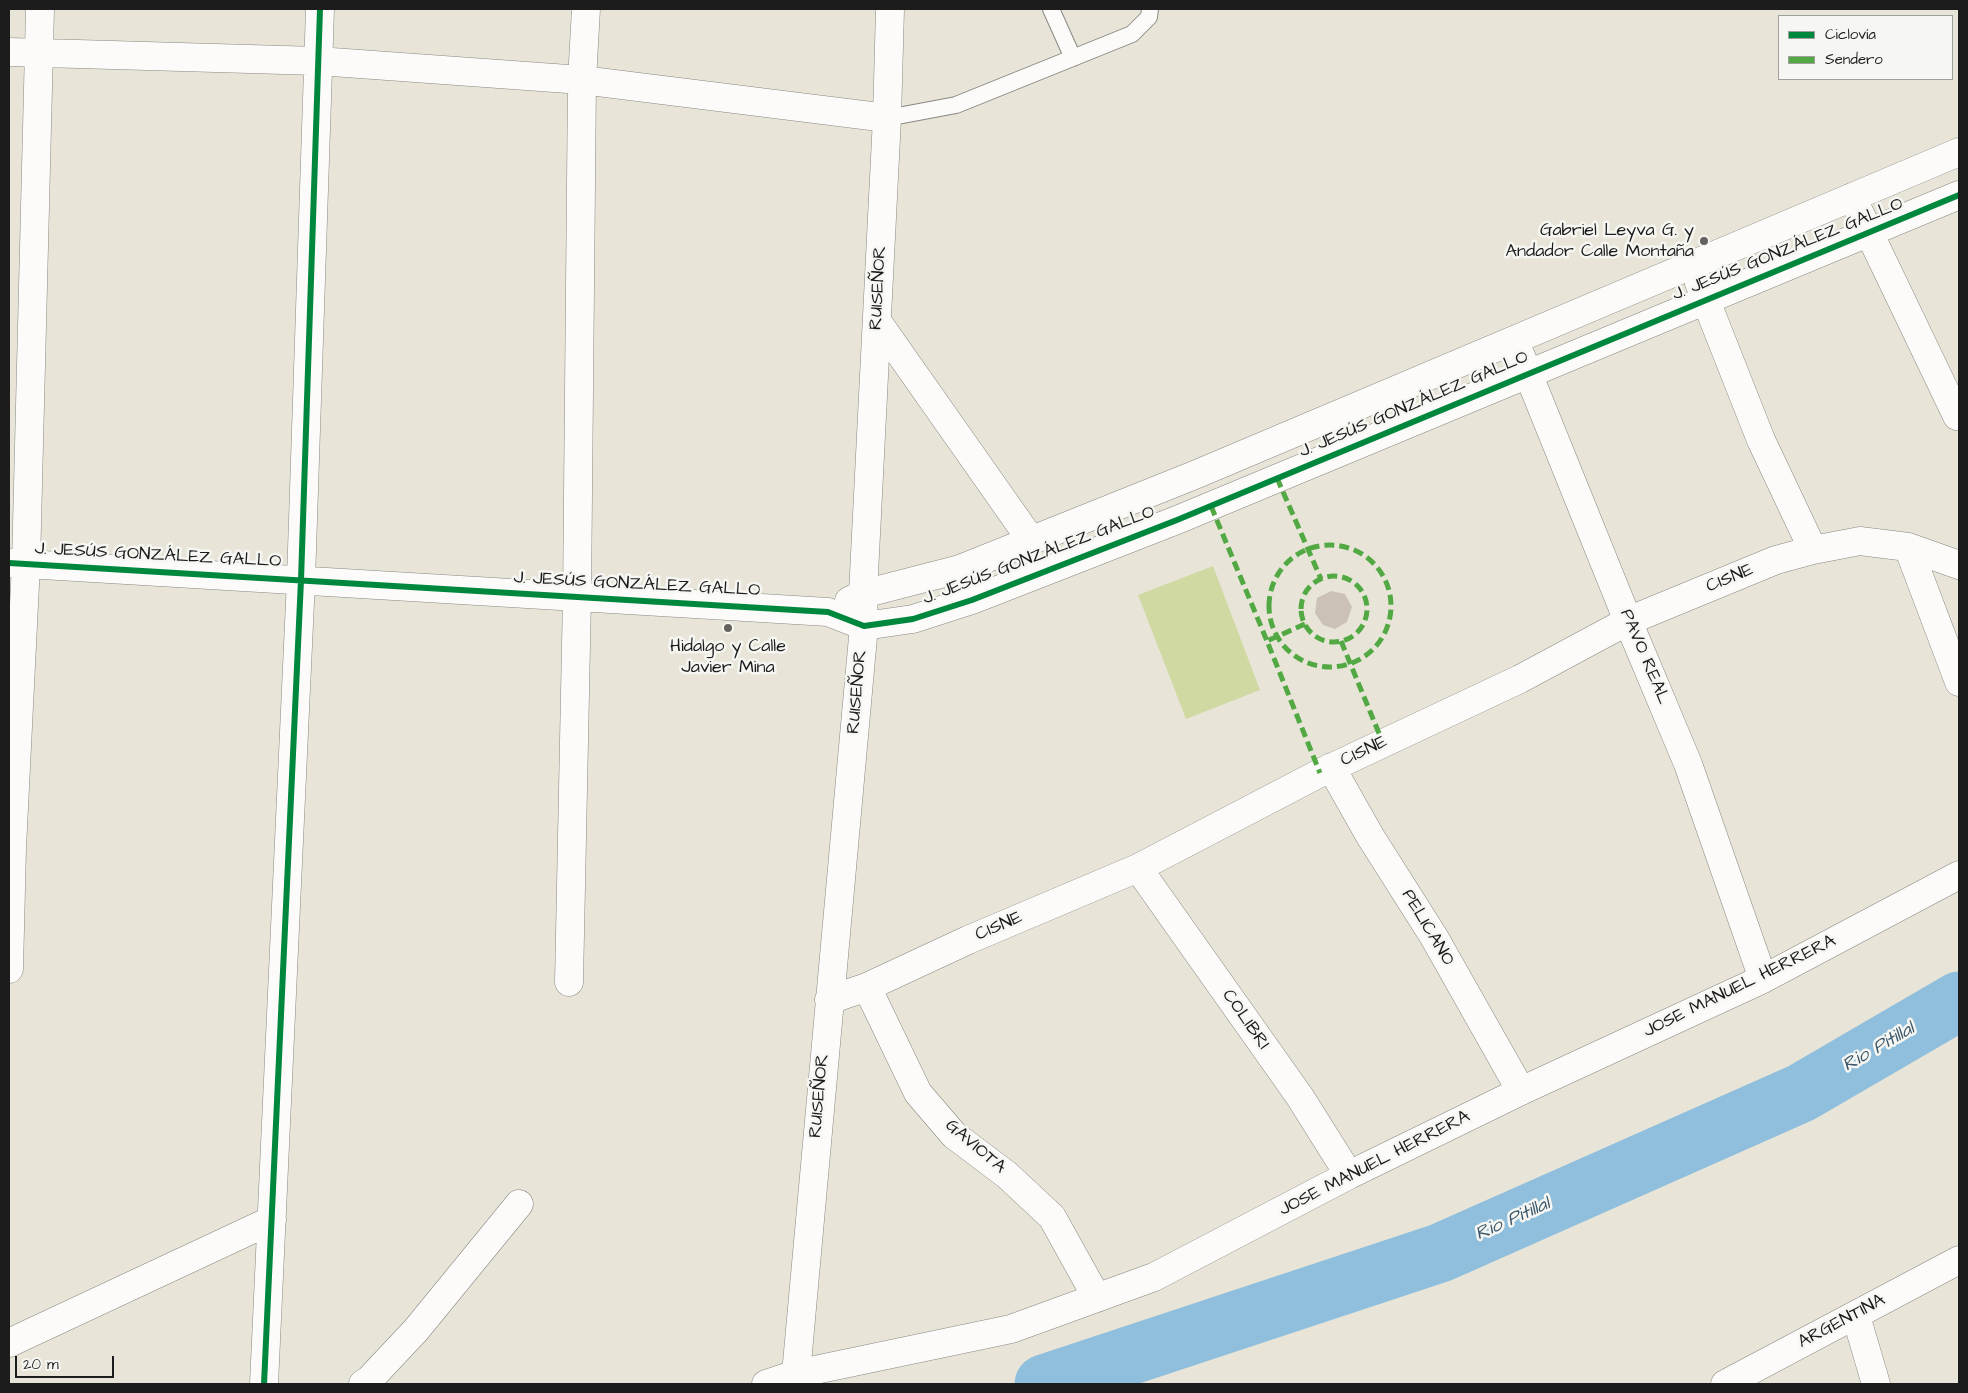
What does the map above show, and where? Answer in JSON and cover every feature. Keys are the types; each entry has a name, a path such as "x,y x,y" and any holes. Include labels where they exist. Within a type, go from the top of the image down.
{"street":[{"path":"9,969 17,563 40,9"},
{"path":"264,1384 301,580 320,9"},
{"path":"569,982 577,597 582,80 586,9"},
{"name":"RUISEÑOR","path":"796,1374 864,626 863,594 887,118 890,9"},
{"path":"9,52 318,61 582,80 887,118"},
{"name":"J. JESÚS GONZÁLEZ GALLO","path":"828,612 863,594 960,569 1196,474 1959,152"},
{"name":"J. JESÚS GONZÁLEZ GALLO","path":"17,563 828,612 864,626 913,619 972,600 1194,513 1959,195"},
{"path":"1852,197 1957,416"},
{"path":"1692,265 1761,440 1813,550"},
{"path":"877,320 1031,540"},
{"name":"PAVO REAL","path":"1514,340 1688,764 1763,979"},
{"name":"CISNE","path":"829,1000 867,987 968,940 1138,868 1331,767 1520,678 1628,621 1776,560 1813,550 1860,541 1908,547 1959,565"},
{"path":"1908,547 1959,682"},
{"name":"PELICANO","path":"1331,767 1370,836 1434,938 1521,1091"},
{"name":"COLIBRI","path":"1138,868 1300,1097 1349,1175"},
{"name":"JOSE MANUEL HERRERA","path":"766,1384 796,1374 1011,1329 1154,1277 1349,1175 1521,1091 1763,979 1959,875"},
{"name":"GAVIOTA","path":"867,987 918,1093 954,1135 1007,1175 1052,1217 1097,1298"},
{"path":"363,1384 416,1330 519,1204"},
{"path":"9,1343 272,1220"},
{"name":"ARGENTINA","path":"1725,1384 1959,1260"},
{"path":"1856,1316 1876,1384"}],"lane":[{"path":"1051,9 1072,58"},
{"path":"887,118 956,105 1132,34 1149,17 1150,9"}],"green space":[{"path":"1213,566 1260,690 1186,719 1138,595"}],"building":[{"path":"1331,591 1345,594 1352,607 1347,622 1335,629 1323,625 1315,613 1317,598"}],"waterway":[{"name":"Rio Pitillal","path":"1044,1384 1440,1253 1801,1093 1959,1001"}],"marked path":[{"path":"1277,478 1321,579"},
{"path":"1211,506 1267,641"},
{"path":"1330,545 1354,549 1373,563 1387,582 1391,606 1387,630 1373,649 1354,663 1330,667 1306,663 1287,649 1273,630 1269,606 1273,582 1287,563 1306,549 1330,545"},
{"path":"1334,576 1347,579 1357,586 1364,596 1367,609 1364,622 1357,632 1347,639 1334,642 1321,639 1311,632 1304,622 1301,609 1304,596 1311,586 1321,579 1334,576"},
{"path":"1305,624 1267,641 1320,773"},
{"path":"1341,641 1383,743"}],"cycle path":[{"path":"264,1384 301,580 320,9"},
{"path":"9,563 828,612 864,626 913,619 972,600 1177,520 1959,195"}],"place":[{"name":"Gabriel Leyva G. y Andador Calle Montaña","path":"1704,241"},
{"name":"Hidalgo y Calle Javier Mina","path":"728,628"}]}
